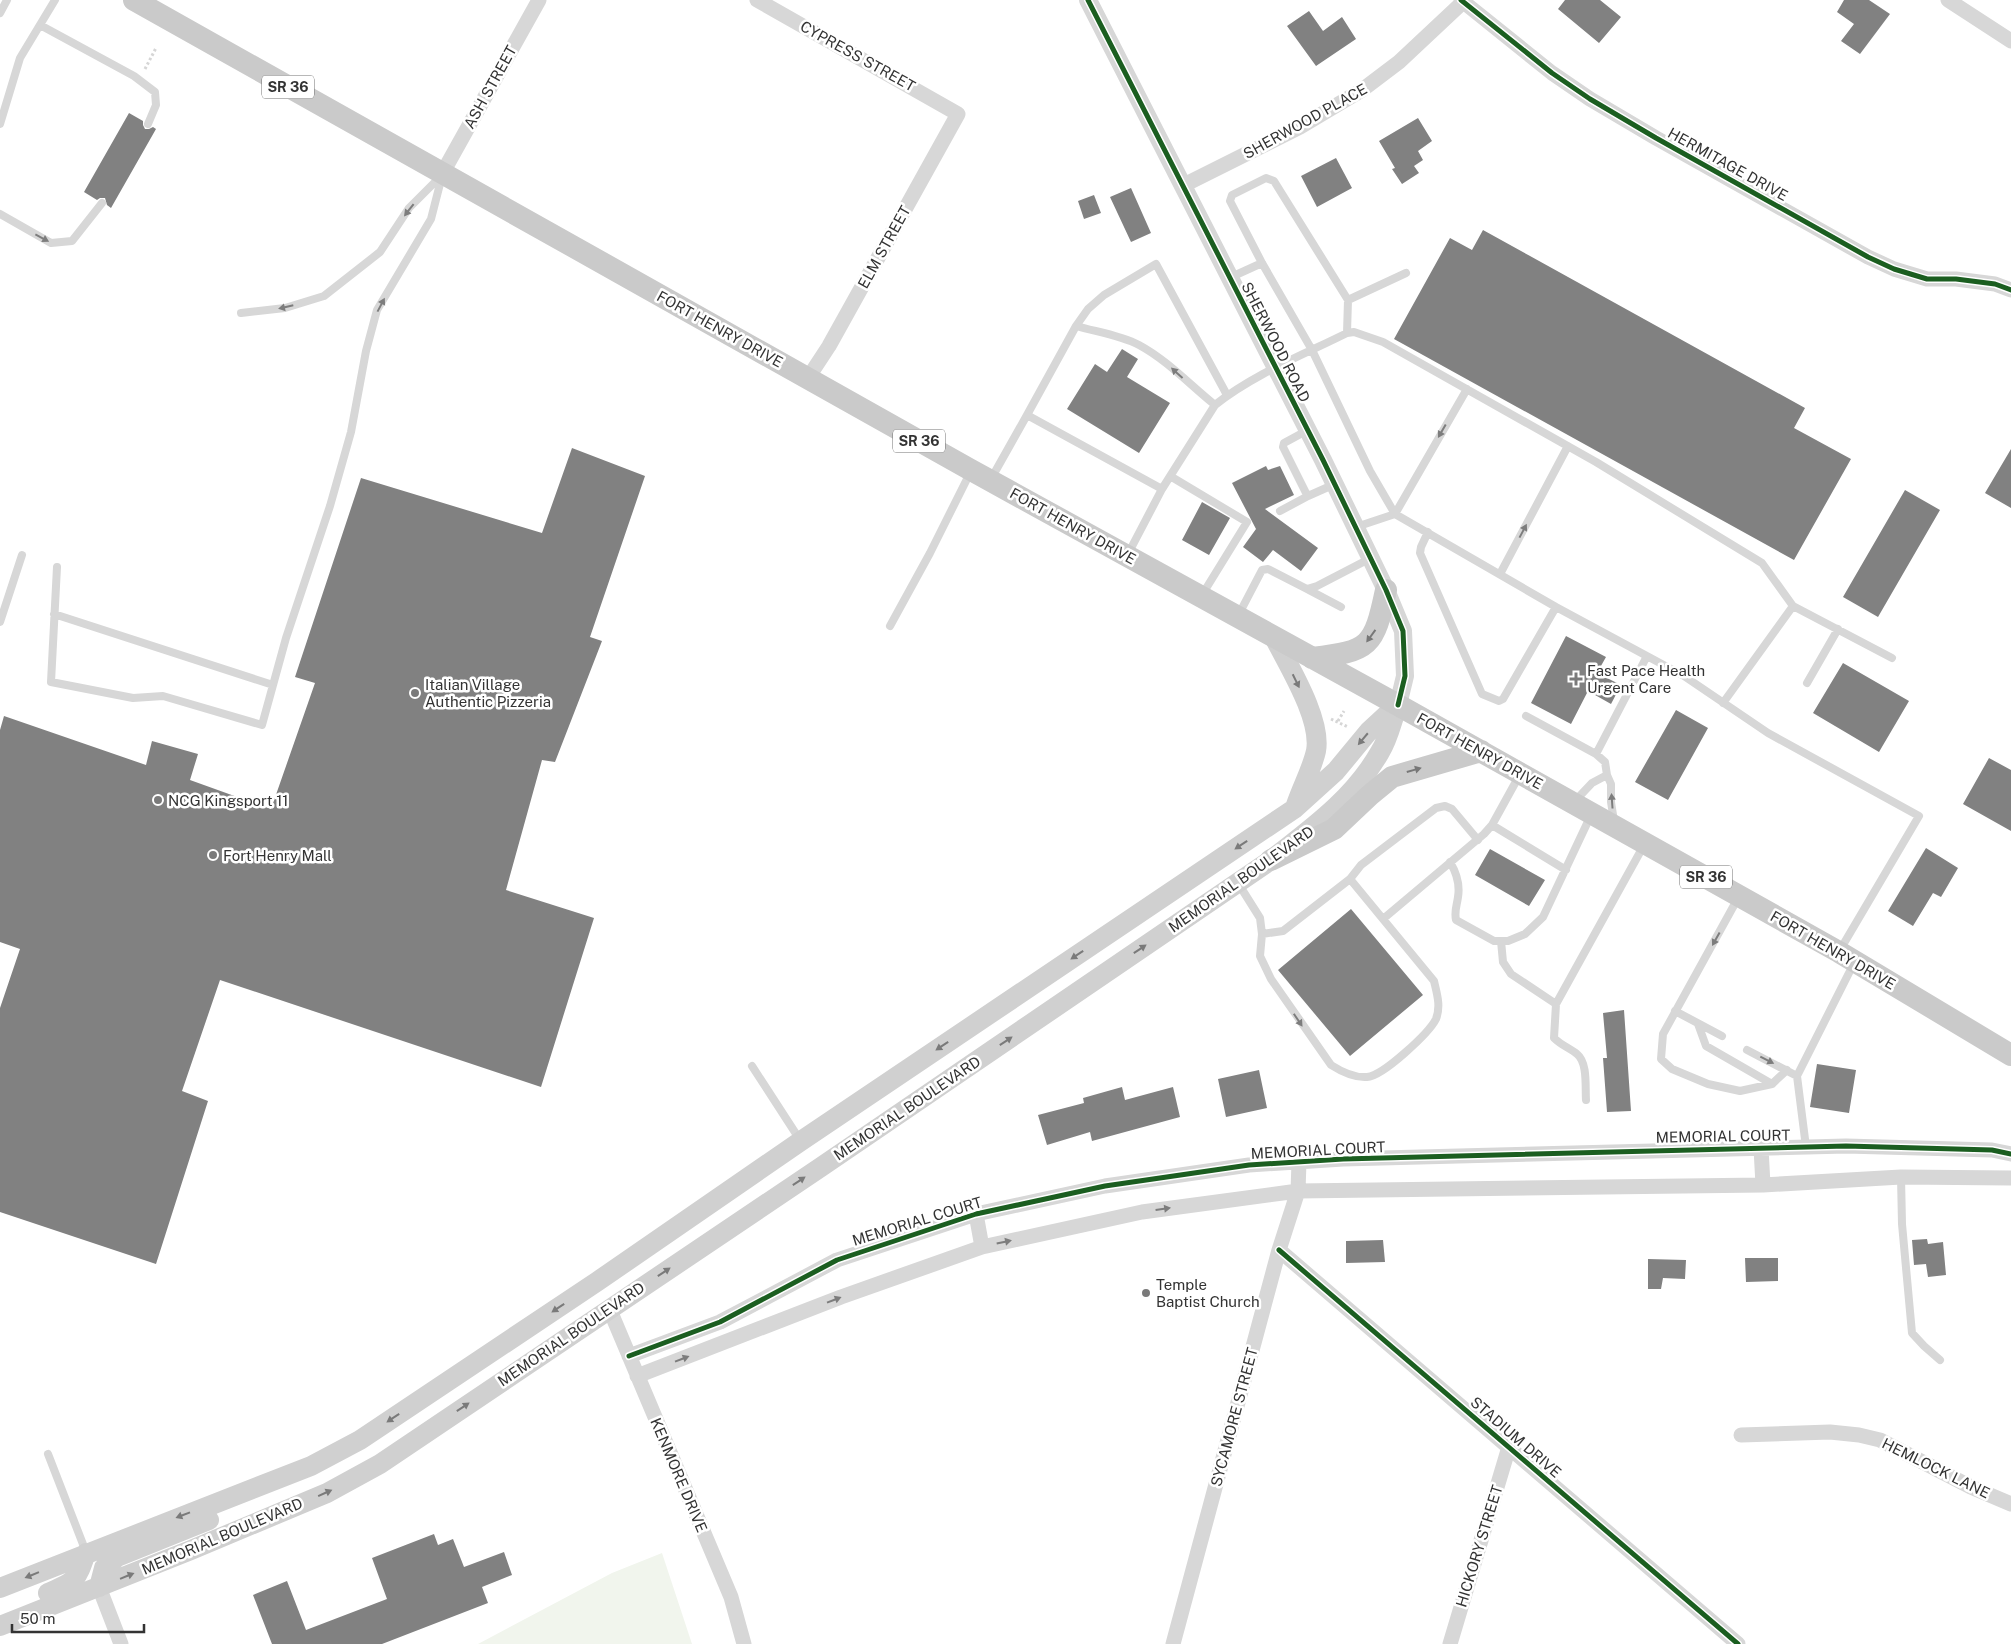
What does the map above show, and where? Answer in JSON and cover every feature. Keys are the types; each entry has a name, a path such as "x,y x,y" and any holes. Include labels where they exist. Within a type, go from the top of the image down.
{"main road":[{"name":"FORT HENRY DRIVE","path":"134,0 981,475 1740,896 1847,957 2011,1055"},
{"path":"1312,658 1336,655 1363,646 1374,634 1379,622 1386,590"},
{"path":"1274,637 1308,704 1315,725 1316,750 1294,809"},
{"name":"MEMORIAL BOULEVARD","path":"0,1588 311,1466 360,1440 1294,809 1336,771 1369,731 1398,705"},
{"name":"MEMORIAL BOULEVARD","path":"0,1626 318,1496 359,1476 821,1167 1272,860 1349,796 1381,752 1398,705"},
{"path":"1272,860 1334,829 1392,777 1411,770 1481,752"},
{"path":"801,1141 821,1167"},
{"path":"598,1281 609,1308"},
{"path":"99,1587 104,1568 117,1557 213,1518 270,1481"},
{"path":"0,1612 73,1583 79,1574 86,1553"}],"street":[{"name":"ASH STREET","path":"442,174 539,0"},
{"name":"CYPRESS STREET","path":"757,0 958,114"},
{"name":"SHERWOOD ROAD","path":"1088,0 1308,430 1386,590 1403,631 1405,676 1398,705"},
{"path":"1948,0 2011,41"},
{"name":"SHERWOOD PLACE","path":"1182,186 1300,127 1362,90 1398,62 1462,1"},
{"name":"HERMITAGE DRIVE","path":"1462,1 1552,73 1590,99 1868,257 1894,269 1927,279 1956,279 1995,284 2011,290"},
{"name":"ELM STREET","path":"808,378 829,346 958,114"},
{"name":"MEMORIAL COURT","path":"628,1356 720,1322 837,1260 976,1214 1105,1186 1249,1165 1299,1162 1846,1146 1992,1150 2011,1154"},
{"path":"1761,1148 1763,1185"},
{"name":"SYCAMORE STREET","path":"1173,1644 1279,1250 1298,1191 1299,1162"},
{"path":"637,1376 841,1297 982,1247 1142,1212 1298,1191 1763,1185 1901,1177 2011,1178"},
{"path":"976,1214 982,1247"},
{"name":"STADIUM DRIVE","path":"1279,1250 1730,1641"},
{"name":"KENMORE DRIVE","path":"609,1308 731,1597 744,1644"},
{"name":"HEMLOCK LANE","path":"1741,1435 1830,1432 1859,1435 1880,1440 1971,1487 2011,1504"},
{"name":"HICKORY STREET","path":"1450,1644 1508,1447"},
{"path":"99,1587 121,1644"}],"lane":[{"path":"0,13 7,0"},
{"path":"0,124 20,58 55,0"},
{"path":"40,25 134,76 155,92 156,105 148,124"},
{"path":"241,313 285,308 324,296 380,252 410,208 442,174"},
{"path":"57,568 51,682 133,698 163,696 262,725 286,638 330,506 351,432 366,351 377,310 431,219 442,174"},
{"path":"1347,333 1348,300 1274,181 1266,178 1232,195 1230,201 1262,263 1312,350 1370,471 1394,514 1556,607 1684,676 1768,733 1919,816 1847,957 1797,1076 1806,1147"},
{"path":"0,214 51,243 72,241 102,202"},
{"path":"1229,278 1262,263"},
{"path":"890,626 930,553 981,475 1027,415 1076,326 1088,309 1104,295 1156,264 1227,395"},
{"path":"1348,300 1406,273"},
{"path":"1076,326 1122,338 1139,345 1168,365 1215,405"},
{"path":"1127,556 1162,489 1215,405 1227,395 1275,368 1347,333 1354,332 1383,342 1568,446 1762,563 1793,606 1892,658"},
{"path":"1356,527 1394,514 1467,389"},
{"path":"1027,415 1162,489"},
{"path":"1308,430 1284,443 1283,447 1308,496"},
{"path":"1500,574 1568,446"},
{"path":"1170,476 1247,522 1201,596"},
{"path":"1280,510 1335,484"},
{"path":"1428,532 1421,546 1420,553 1482,694 1499,701 1503,699 1556,607"},
{"path":"0,622 22,556"},
{"path":"1307,589 1317,586 1371,558"},
{"path":"1238,617 1262,570 1268,569 1341,607"},
{"path":"1723,703 1793,606"},
{"path":"54,614 273,685"},
{"path":"1807,683 1838,629"},
{"path":"1596,754 1647,656"},
{"path":"1526,716 1596,754 1605,762 1607,775 1612,784 1611,802 1615,827"},
{"path":"1383,919 1478,840 1492,825 1520,774"},
{"path":"1450,862 1456,871 1459,895 1455,913 1456,920 1494,941 1508,941 1525,934 1543,918 1566,870 1592,783 1607,775"},
{"path":"1262,934 1283,931 1350,879 1361,865 1436,808 1445,806 1452,809 1478,840"},
{"path":"1492,825 1566,870"},
{"path":"1586,1100 1583,1062 1576,1053 1562,1046 1554,1038 1556,1004 1645,844"},
{"path":"1238,883 1260,918 1262,934 1260,956 1271,980 1331,1065 1344,1074 1368,1078 1388,1068 1428,1031 1436,1018 1439,1000 1434,981 1350,879"},
{"path":"1740,896 1675,1011 1664,1034 1661,1058 1672,1069 1708,1084 1740,1091 1772,1084 1787,1070"},
{"path":"1501,941 1504,962 1511,974 1556,1004"},
{"path":"1675,1011 1722,1036"},
{"path":"1698,1024 1706,1046 1772,1084"},
{"path":"1747,1050 1797,1076"},
{"path":"752,1066 801,1141"},
{"path":"1901,1177 1902,1224 1912,1333 1940,1360"},
{"path":"48,1454 86,1553"}],"path":[{"path":"134,76 143,72 156,48"},
{"path":"1338,722 1344,711"},
{"path":"1324,716 1353,730"}],"shaded area":[{"path":"662,1553 692,1644 478,1644 612,1573"}],"building":[{"path":"1565,0 1600,0 1621,17 1599,43 1558,9"},
{"path":"1844,0 1869,0 1890,14 1860,54 1841,41 1854,24 1837,12"},
{"path":"1309,11 1323,31 1342,17 1356,39 1316,66 1287,26"},
{"path":"129,113 143,121 145,129 153,127 156,129 111,208 107,205 105,198 97,200 84,192"},
{"path":"1418,118 1432,141 1418,151 1423,160 1414,166 1419,173 1402,184 1392,169 1395,168 1379,141"},
{"path":"1336,158 1352,188 1317,207 1301,176"},
{"path":"1131,188 1151,233 1131,242 1110,197"},
{"path":"1094,195 1101,213 1084,219 1078,201"},
{"path":"1483,230 1805,408 1794,428 1851,459 1794,560 1394,339 1450,238 1472,250"},
{"path":"1122,349 1138,359 1127,377 1170,403 1139,453 1067,409 1095,364 1107,372"},
{"name":"Fort Henry Mall","path":"572,448 645,476 590,637 602,641 555,762 542,760 506,890 594,918 541,1087 220,980 182,1091 208,1101 156,1264 0,1212 0,1008 20,949 0,942 0,730 4,716 146,765 152,741 198,754 190,780 271,809 315,683 295,677 361,478 542,533"},
{"path":"2011,449 2011,508 1985,493"},
{"path":"1266,466 1268,470 1280,466 1294,495 1265,509 1318,548 1301,571 1273,550 1263,562 1243,547 1256,529 1232,483"},
{"path":"1905,490 1940,510 1878,617 1843,597"},
{"path":"1202,502 1230,518 1209,555 1182,540"},
{"name":"Fast Pace Health Urgent Care","path":"1566,636 1606,657 1597,673 1621,685 1611,704 1588,691 1571,724 1531,703"},
{"path":"1843,663 1909,701 1879,752 1813,713"},
{"path":"1676,710 1708,728 1668,800 1635,782"},
{"path":"1989,758 2011,770 2011,831 1963,804"},
{"path":"1926,848 1958,868 1941,897 1933,893 1913,926 1888,911"},
{"path":"1490,849 1545,880 1529,906 1475,875"},
{"path":"1351,909 1423,995 1350,1056 1278,970"},
{"path":"1624,1010 1631,1111 1607,1112 1603,1058 1607,1058 1603,1013"},
{"path":"1817,1064 1856,1070 1849,1113 1810,1107"},
{"path":"1259,1070 1267,1108 1226,1117 1218,1079"},
{"path":"1122,1087 1125,1100 1173,1087 1180,1117 1092,1141 1090,1132 1047,1145 1038,1115 1084,1103 1083,1098"},
{"path":"1927,1239 1928,1244 1943,1242 1946,1275 1928,1277 1926,1264 1914,1265 1912,1240"},
{"path":"1383,1240 1385,1262 1346,1263 1346,1241"},
{"path":"1745,1258 1778,1258 1778,1281 1746,1282"},
{"path":"1648,1259 1686,1260 1685,1279 1663,1278 1661,1289 1648,1289"},
{"path":"434,1534 438,1545 453,1539 464,1567 504,1552 512,1575 482,1587 488,1603 382,1644 272,1644 253,1595 287,1581 306,1630 387,1599 372,1558"}],"cycle path":[{"path":"1088,0 1323,460 1386,590 1403,631 1405,676 1398,705"},
{"path":"1461,0 1552,73 1590,99 1868,257 1894,269 1927,279 1956,279 1995,284 2011,290"},
{"path":"629,1356 720,1322 837,1260 976,1214 1105,1186 1249,1165 1343,1159 1846,1146 1992,1150 2011,1154"},
{"path":"1279,1250 1738,1644"}],"place":[{"name":"Fast Pace Health Urgent Care","path":"1576,679"},
{"name":"Italian Village Authentic Pizzeria","path":"415,693"},
{"name":"NCG Kingsport 11","path":"158,800"},
{"name":"Fort Henry Mall","path":"213,855"},
{"name":"Temple Baptist Church","path":"1146,1293"}]}
